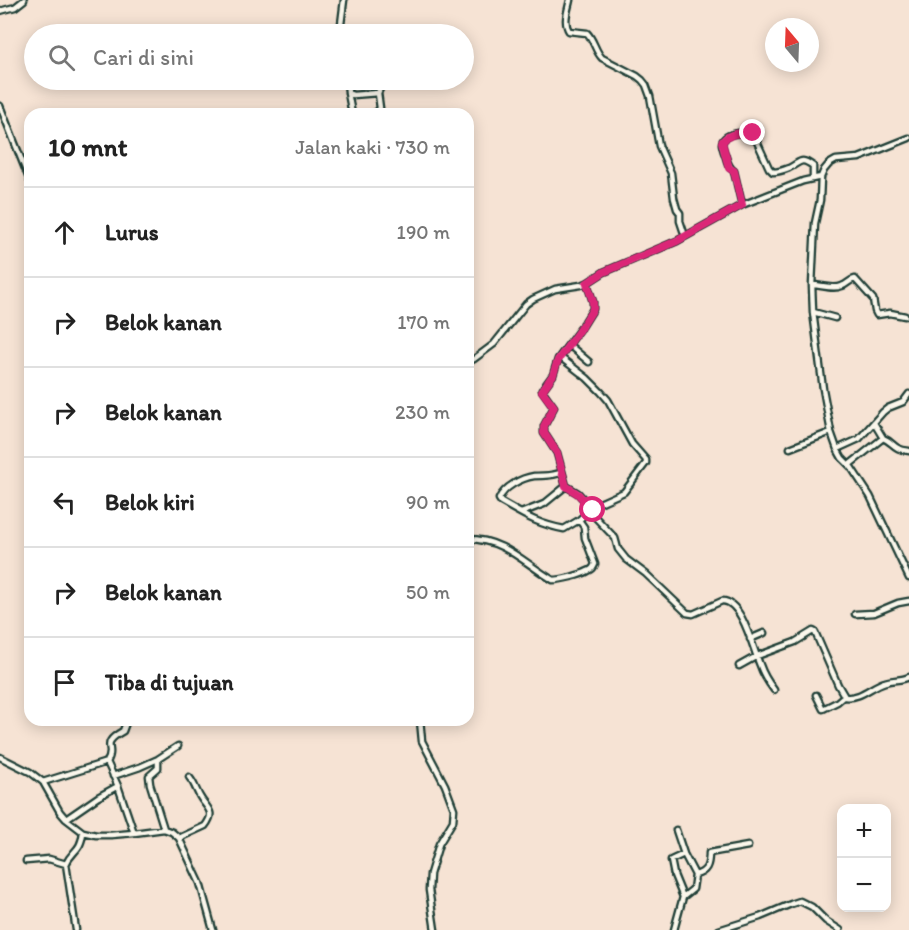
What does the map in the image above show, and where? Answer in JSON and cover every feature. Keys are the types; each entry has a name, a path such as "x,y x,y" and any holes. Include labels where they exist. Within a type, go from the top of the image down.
{"street":[{"path":"0,11 15,7 24,0"},
{"path":"341,24 344,0"},
{"path":"570,0 566,21 569,31 587,33 602,58 637,76 646,86 659,146 671,173 674,198 685,236"},
{"path":"348,90 351,108"},
{"path":"379,90 380,108"},
{"path":"348,93 353,95 378,93"},
{"path":"0,106 24,166"},
{"path":"742,205 734,171 729,168 722,145 723,140 729,136 753,133 773,172 791,167 801,160 813,166 813,178"},
{"path":"909,138 859,158 836,160 829,164 821,177 820,200 814,223 812,285 813,312 831,432 842,458 870,496 909,578"},
{"path":"474,359 494,344 529,302 555,289 587,283 604,272 642,257 742,205 783,188 821,177"},
{"path":"812,285 839,287 855,279 873,299 877,315 890,313 905,316"},
{"path":"587,283 593,309 560,357 553,375 542,391 554,407 544,426 544,433 557,453 566,486 591,507 596,518 615,538 618,549 624,557 687,613 693,614 712,604 727,601 732,604 740,613 765,676 774,690"},
{"path":"813,312 835,318"},
{"path":"569,345 589,362"},
{"path":"560,357 587,378 608,400 633,446 646,461 624,492 591,507 579,520 567,528 562,529 540,523 500,500 500,496 514,483 527,478 554,476 562,472"},
{"path":"837,449 859,439 883,412 903,402 909,394"},
{"path":"874,423 883,438 898,450 909,451"},
{"path":"790,448 831,432"},
{"path":"849,465 883,438"},
{"path":"521,513 544,504 566,486"},
{"path":"474,539 506,547 553,580 560,580 588,571 594,566 594,559 585,538 586,531 579,520"},
{"path":"855,614 874,613 909,601"},
{"path":"739,666 757,656 795,642 813,631 844,696 849,698 860,696 886,682 900,681 909,677"},
{"path":"750,639 764,633"},
{"path":"816,695 823,709 844,696"},
{"path":"43,782 107,762 111,754 109,742 123,731 125,726"},
{"path":"421,726 422,741 445,785 454,809 453,821 440,844 430,874 429,890 435,930"},
{"path":"113,776 158,759 178,746"},
{"path":"0,757 30,772 43,782 60,812 84,832 96,835 164,829 172,832 179,838 200,883 213,930"},
{"path":"158,759 158,768 150,775 150,781 164,829"},
{"path":"107,762 134,833"},
{"path":"179,838 205,826 210,815 209,807 189,777"},
{"path":"66,819 118,786"},
{"path":"674,930 683,897 693,889 695,875 684,854 676,830"},
{"path":"76,930 66,864 82,843 84,832"},
{"path":"695,875 707,868 709,853 747,846"},
{"path":"683,897 671,860 684,854"},
{"path":"26,861 49,859 66,864"},
{"path":"719,930 800,901 812,907 826,921 840,930"}],"route":[{"path":"593,510 578,494 566,486 557,453 544,433 544,426 554,407 542,391 553,375 558,360 593,309 587,283 604,272 677,241 742,205 734,171 729,168 722,142 729,136 753,133"}]}
